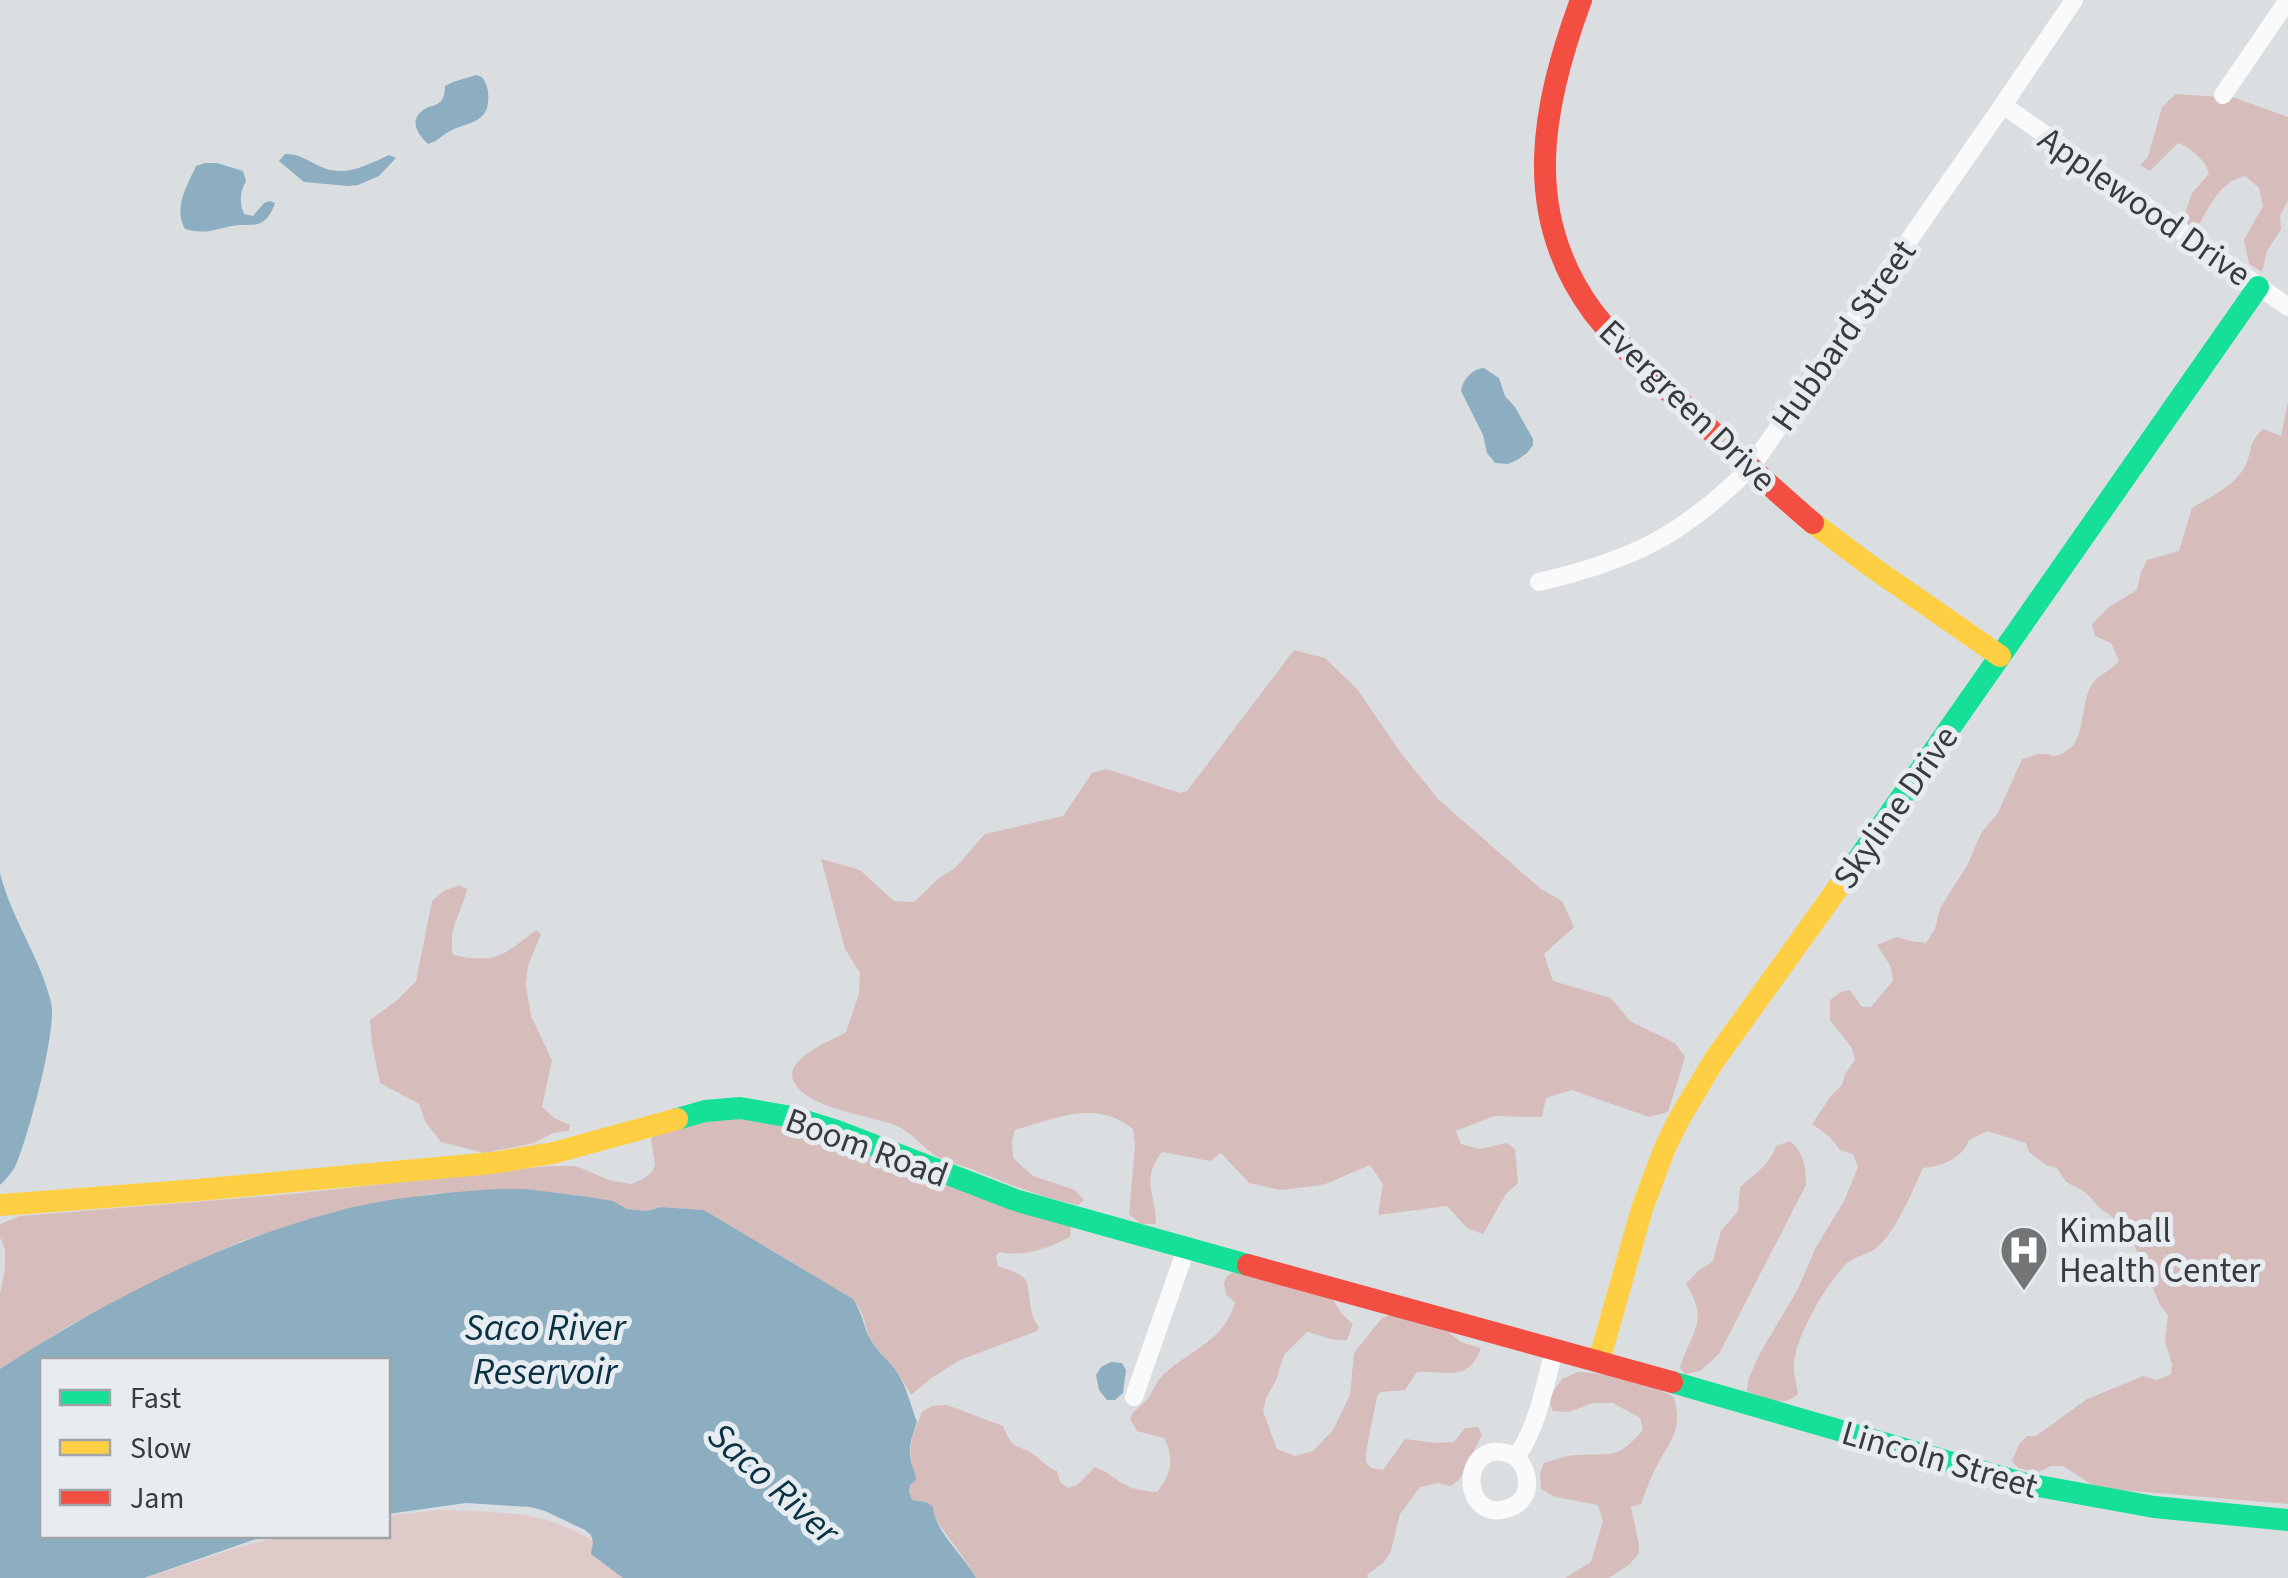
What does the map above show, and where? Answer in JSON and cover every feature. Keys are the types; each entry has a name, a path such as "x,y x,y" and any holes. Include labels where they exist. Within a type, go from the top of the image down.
{"street":[{"name":"Evergreen Drive","path":"1581,0 1556,69 1545,119 1545,172 1557,242 1587,306 1625,350 1827,534 2000,656"},
{"name":"Hubbard Street","path":"1539,582 1614,562 1675,532 1701,514 1750,466 2074,0"},
{"path":"2223,95 2288,0"},
{"name":"Applewood Drive","path":"2003,106 2288,307"},
{"name":"Skyline Drive","path":"1599,1361 1658,1164 1702,1080 2258,286"},
{"name":"Boom Road","path":"0,1205 492,1163 565,1150 705,1110 740,1108 808,1122 1015,1200 1599,1361"},
{"path":"1134,1397 1186,1249"},
{"path":"1516,1457 1531,1432 1554,1351"},
{"name":"Lincoln Street","path":"1599,1361 2054,1490 2152,1508 2288,1520"}],"shaded area":[{"path":"2176,94 2235,98 2288,117 2288,200 2280,216 2281,229 2267,251 2262,272 2249,264 2244,240 2263,206 2259,188 2245,176 2237,179 2218,194 2200,223 2188,225 2184,217 2192,193 2209,174 2201,159 2178,143 2150,171 2140,165 2148,157 2162,107"},
{"path":"2288,401 2288,1504 2097,1488 2063,1466 2038,1472 2018,1468 2012,1461 2027,1436 2036,1436 2087,1399 2143,1376 2157,1380 2171,1374 2172,1364 2165,1342 2168,1315 2127,1228 2085,1192 2066,1182 2057,1168 2029,1152 2026,1143 1987,1131 1969,1140 1962,1152 1950,1160 1923,1168 1890,1233 1872,1251 1847,1263 1836,1276 1800,1339 1794,1367 1798,1394 1779,1402 1747,1391 1760,1353 1798,1289 1858,1167 1853,1154 1840,1150 1812,1124 1842,1085 1855,1060 1852,1048 1830,1020 1830,1000 1850,990 1862,1007 1871,1007 1893,981 1891,967 1877,945 1897,937 1926,943 1935,929 1940,908 1967,866 1981,833 1998,813 2022,759 2039,754 2055,756 2075,743 2091,686 2119,660 2111,643 2095,636 2092,624 2109,607 2137,590 2147,560 2179,551 2192,508 2235,480 2263,429 2281,436"},
{"path":"1294,650 1325,658 1357,689 1438,799 1541,889 1562,901 1574,927 1544,954 1553,981 1611,998 1630,1021 1675,1043 1685,1057 1668,1112 1649,1117 1572,1090 1546,1098 1542,1117 1494,1116 1456,1131 1461,1144 1480,1149 1507,1143 1515,1149 1518,1183 1506,1194 1483,1234 1467,1228 1447,1206 1378,1215 1383,1184 1370,1165 1323,1185 1280,1190 1249,1183 1221,1153 1210,1161 1162,1152 1150,1179 1156,1224 1141,1224 1129,1214 1133,1129 1119,1120 1105,1115 1075,1114 1015,1130 1013,1158 1033,1176 1075,1190 1084,1200 1078,1205 1036,1194 946,1160 897,1126 824,1104 800,1090 793,1080 796,1064 846,1032 859,994 860,973 845,949 821,859 860,870 894,901 914,902 955,868 985,834 1063,816 1092,773 1107,769 1180,793 1187,791"},
{"path":"459,885 467,889 454,929 453,955 490,958 506,952 536,930 541,934 528,966 526,985 531,1016 552,1060 542,1107 570,1125 569,1131 484,1153 441,1142 426,1123 419,1104 380,1083 370,1020 416,981 432,901"},
{"path":"737,1117 800,1129 1069,1225 1070,1237 1053,1245 1027,1253 999,1252 996,1256 998,1266 1026,1281 1037,1331 960,1360 911,1395 870,1340 853,1299 704,1210 627,1209 613,1201 526,1189 431,1194 333,1212 242,1241 70,1325 0,1369 0,1294 5,1250 0,1224 20,1216 292,1194 550,1166 576,1166 609,1180 631,1184 652,1172 655,1165 651,1139 660,1130"},
{"path":"1790,1141 1803,1160 1806,1185 1719,1354 1700,1371 1685,1374 1680,1368 1698,1317 1686,1284 1713,1261 1721,1231 1738,1211 1740,1187 1766,1164 1776,1146"},
{"path":"1234,1272 1333,1300 1353,1324 1347,1340 1307,1332 1284,1355 1263,1411 1277,1449 1295,1456 1313,1451 1333,1430 1350,1395 1354,1353 1382,1318 1396,1313 1481,1348 1476,1359 1462,1371 1417,1372 1405,1390 1381,1392 1367,1446 1366,1462 1371,1468 1383,1470 1405,1439 1454,1442 1465,1428 1478,1427 1482,1435 1459,1480 1450,1486 1438,1483 1420,1487 1400,1514 1391,1551 1368,1578 976,1578 926,1502 912,1500 909,1492 912,1437 922,1412 932,1406 947,1405 1003,1426 1013,1444 1057,1471 1060,1482 1068,1488 1077,1485 1095,1467 1132,1488 1157,1492 1166,1479 1170,1453 1164,1438 1137,1431 1130,1419 1163,1375 1223,1326 1235,1302 1226,1295 1224,1283"},
{"path":"1578,1372 1652,1387 1674,1397 1676,1409 1671,1441 1641,1504 1631,1507 1639,1553 1609,1578 1565,1578 1591,1562 1603,1521 1598,1505 1555,1497 1541,1489 1540,1473 1544,1463 1560,1458 1620,1451 1643,1430 1640,1418 1613,1403 1593,1403 1569,1412 1553,1411 1548,1399 1562,1379"},
{"path":"438,1510 534,1517 565,1526 593,1541 646,1578 145,1578 276,1538 390,1538 390,1516"}],"water":[{"path":"476,75 482,77 488,89 484,114 428,144 418,131 417,117 441,101 445,86"},
{"path":"285,154 341,171 389,155 396,158 379,176 348,186 304,182 279,161"},
{"path":"205,163 243,171 244,214 253,216 270,201 275,203 266,219 207,231 185,229 180,213 183,197 196,166"},
{"path":"1484,368 1499,378 1505,396 1533,439 1527,453 1508,464 1495,463 1487,453 1483,435 1461,391 1469,375"},
{"path":"0,873 46,985 52,1015 46,1059 27,1134 15,1167 0,1185"},
{"name":"Saco River Reservoir","path":"526,1189 613,1201 627,1209 704,1210 853,1299 872,1341 903,1382 917,1422 910,1447 916,1480 910,1485 912,1500 933,1507 944,1534 976,1578 623,1578 591,1554 591,1535 545,1511 466,1503 390,1514 390,1358 40,1358 40,1538 259,1538 144,1578 0,1578 0,1369 118,1299 243,1242 330,1213 433,1194"},
{"path":"1111,1362 1122,1363 1126,1370 1123,1393 1115,1400 1107,1400 1099,1390 1096,1375"}],"traffic: fast":[{"path":"1838,888 2258,287"},
{"path":"677,1119 705,1111 740,1108 792,1117 1015,1200 1248,1265"},
{"path":"1672,1382 2022,1483 2154,1507 2288,1520"}],"traffic: slow":[{"path":"1813,523 2000,656"},
{"path":"1599,1361 1642,1209 1678,1121 1713,1062 1838,888"},
{"path":"0,1205 492,1163 553,1153 677,1119"}],"traffic: jam":[{"path":"1581,0 1556,80 1545,159 1547,198 1555,236 1570,275 1593,312 1627,351 1813,523"},
{"path":"1248,1265 1672,1382"}],"place":[{"name":"Kimball Health Center","path":"2024,1292"}],"water label":[{"name":"Saco River","path":"774,1483"}]}
